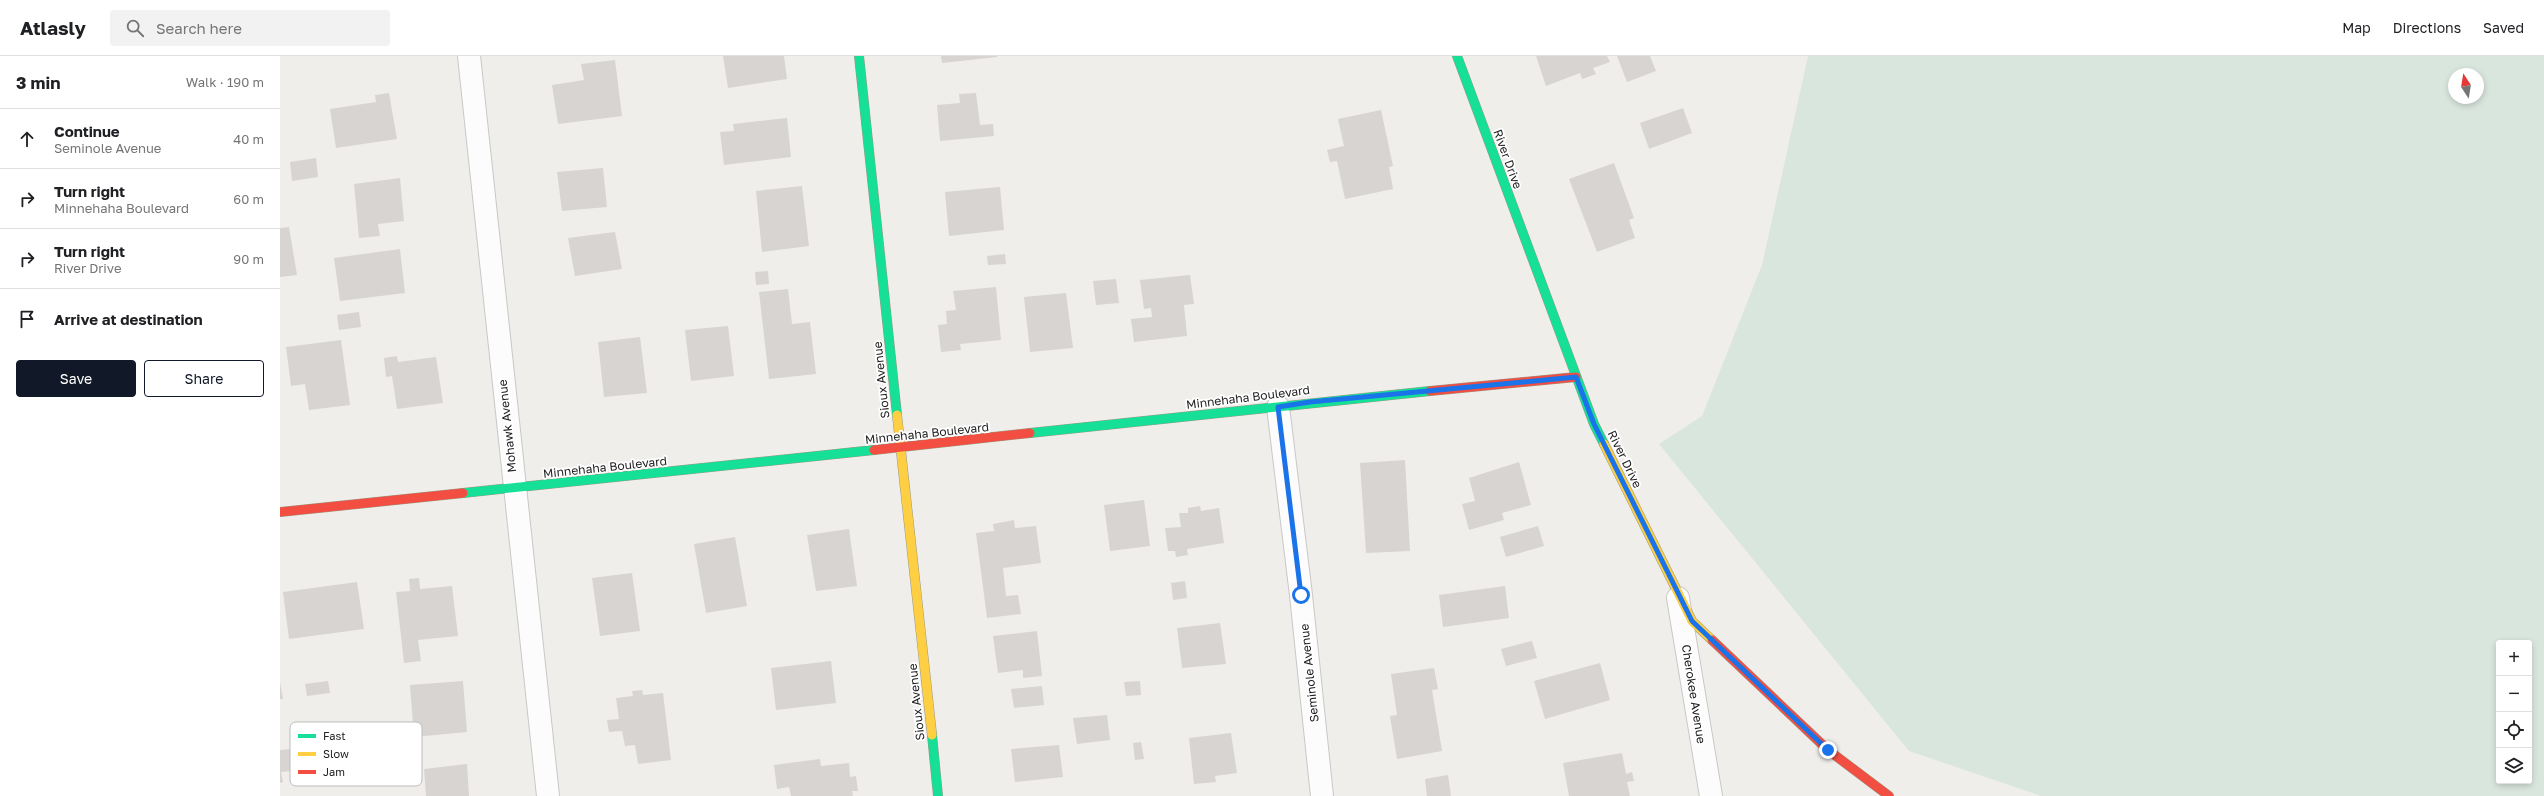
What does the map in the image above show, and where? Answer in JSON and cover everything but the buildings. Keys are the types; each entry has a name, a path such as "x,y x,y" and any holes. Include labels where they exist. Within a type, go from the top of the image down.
{"street":[{"name":"Mohawk Avenue","path":"469,56 514,489 548,796"},
{"name":"Sioux Avenue","path":"859,56 938,796"},
{"name":"River Drive","path":"1457,56 1594,424 1692,621 1828,750 1889,796"},
{"name":"Minnehaha Boulevard","path":"280,512 901,448 1278,407 1310,402 1576,377"},
{"name":"Seminole Avenue","path":"1278,407 1301,595 1322,796"},
{"name":"Cherokee Avenue","path":"1677,592 1711,796"}],"shaded area":[{"path":"1808,56 2544,56 2544,796 2041,796 1909,751 1659,444 1702,416 1762,265"}],"traffic: fast":[{"path":"859,56 897,415"},
{"path":"1457,56 1594,424 1604,444"},
{"path":"1030,433 1430,391"},
{"path":"463,493 874,450"},
{"path":"932,735 938,796"}],"traffic: slow":[{"path":"897,415 932,735"},
{"path":"1604,444 1692,621 1712,640"}],"traffic: jam":[{"path":"1430,391 1576,377"},
{"path":"874,450 1030,433"},
{"path":"280,512 463,493"},
{"path":"1712,640 1828,750 1889,796"}],"route":[{"path":"1301,595 1278,407 1310,402 1576,377 1594,424 1692,621 1828,750"}]}
